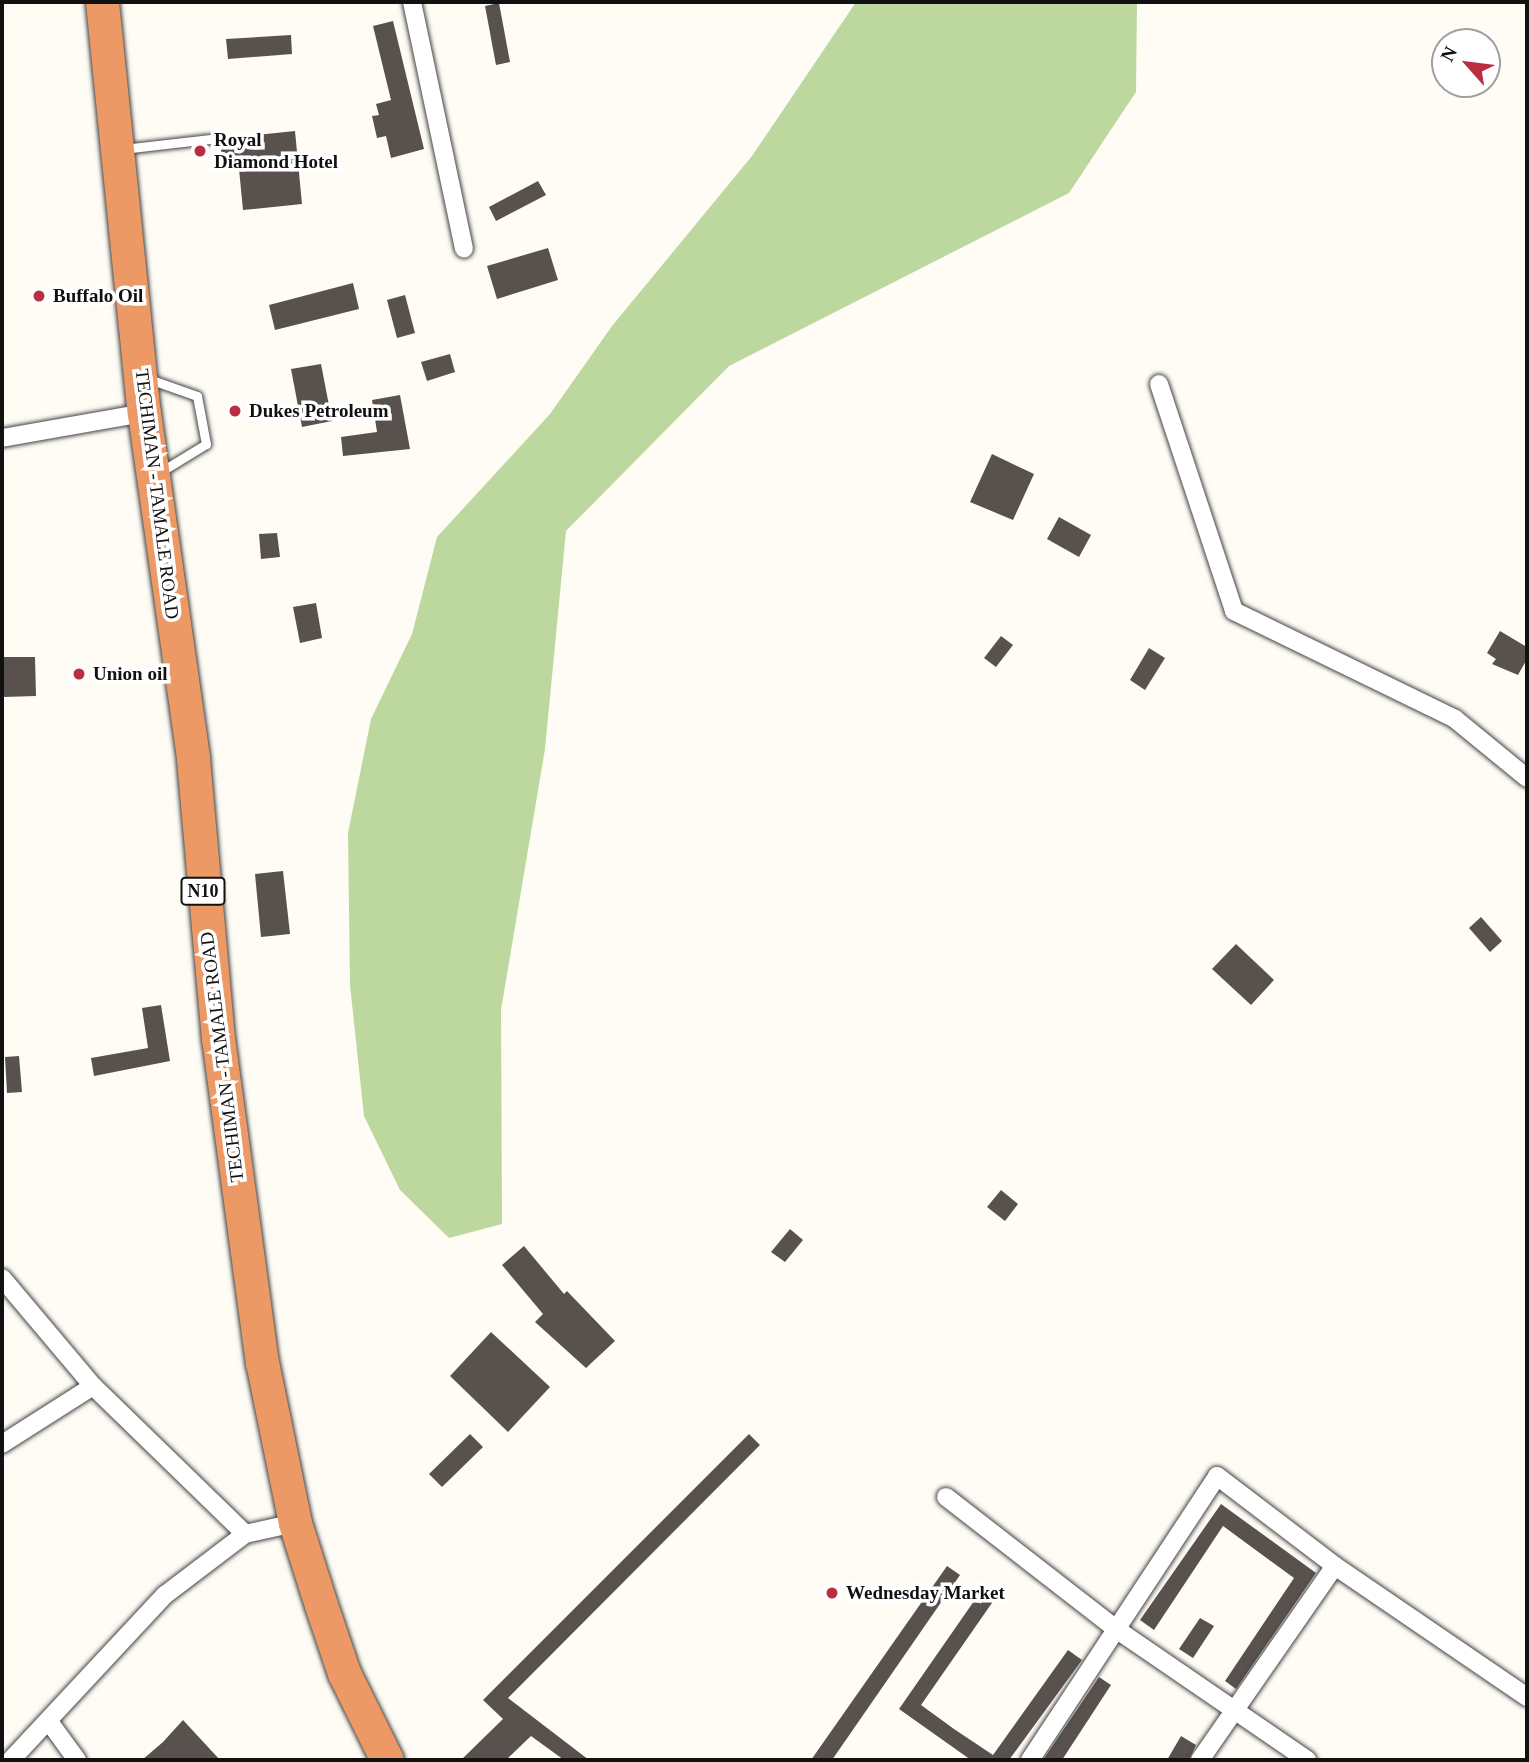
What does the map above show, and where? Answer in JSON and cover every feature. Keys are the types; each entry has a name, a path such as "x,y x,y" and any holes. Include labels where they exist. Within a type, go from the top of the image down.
{"highway":[{"name":"TECHIMAN - TAMALE ROAD","path":"102,2 144,413 193,760 207,937 233,1158 262,1362 295,1523 344,1673 387,1760"}],"street":[{"path":"412,2 464,249"},
{"path":"1159,384 1234,611 1455,719 1527,778"},
{"path":"2,438 144,413"},
{"path":"2,1278 93,1386 245,1534"},
{"path":"2,1444 93,1386"},
{"path":"1030,1760 1217,1476 1335,1566 1527,1697"},
{"path":"946,1497 1116,1629 1307,1760"},
{"path":"11,1760 50,1723 165,1595 245,1534 295,1523"},
{"path":"1200,1760 1335,1566"},
{"path":"50,1723 77,1760"}],"lane":[{"path":"118,150 210,139"},
{"path":"141,376 197,396 206,444 153,477"}],"green space":[{"path":"856,2 1137,2 1136,92 1069,193 729,366 566,531 545,749 501,1010 502,1224 449,1238 400,1190 364,1116 350,985 348,833 371,719 412,634 437,537 550,414 612,326 752,156"}],"building":[{"path":"499,3 510,62 496,65 485,6"},
{"path":"393,21 424,149 391,158 386,136 377,138 372,116 379,115 376,104 391,100 373,26"},
{"path":"291,35 292,54 228,59 226,39"},
{"path":"295,131 302,204 243,210 239,169 223,171 220,139"},
{"path":"538,181 546,195 496,221 489,207"},
{"path":"548,248 558,280 497,299 487,266"},
{"path":"353,283 359,309 275,330 269,305"},
{"path":"405,295 415,333 397,338 387,300"},
{"path":"450,354 455,372 427,381 421,362"},
{"path":"321,364 332,421 302,427 291,369"},
{"path":"400,395 410,449 343,456 341,437 377,432 372,400"},
{"path":"992,454 1034,474 1013,520 970,502"},
{"path":"1059,517 1091,535 1079,557 1047,539"},
{"path":"277,533 280,557 261,559 259,534"},
{"path":"316,603 322,638 300,643 293,607"},
{"path":"1500,631 1527,647 1527,659 1518,675 1492,664 1496,659 1487,653"},
{"path":"1001,636 1013,645 996,667 984,658"},
{"path":"1149,648 1165,658 1145,690 1130,680"},
{"path":"3,657 35,657 36,696 4,697"},
{"path":"283,871 290,934 261,937 255,874"},
{"path":"1481,917 1502,941 1490,952 1469,928"},
{"path":"1236,944 1274,980 1251,1005 1212,969"},
{"path":"161,1005 170,1061 94,1076 91,1058 148,1048 142,1008"},
{"path":"19,1056 22,1092 7,1093 5,1057"},
{"path":"1001,1190 1018,1204 1005,1221 987,1207"},
{"path":"790,1229 803,1240 785,1262 771,1252"},
{"path":"524,1246 564,1294 567,1291 615,1341 586,1368 535,1322 543,1314 502,1265"},
{"path":"491,1332 550,1387 508,1432 450,1376"},
{"path":"470,1434 483,1447 442,1487 429,1474"},
{"path":"749,1434 760,1445 508,1698 589,1760 564,1760 531,1736 506,1760 461,1760 503,1719 483,1700"},
{"path":"1221,1504 1316,1573 1236,1689 1225,1681 1294,1578 1223,1526 1154,1630 1140,1620"},
{"path":"947,1566 960,1575 832,1760 811,1760"},
{"path":"981,1591 994,1600 921,1705 954,1729 993,1755 1068,1650 1082,1660 1009,1760 971,1760 899,1709"},
{"path":"1200,1618 1214,1626 1193,1658 1179,1649"},
{"path":"1099,1677 1111,1685 1062,1760 1043,1760"},
{"path":"183,1720 220,1760 142,1760 163,1742"},
{"path":"1181,1736 1196,1745 1189,1760 1167,1760"}],"place":[{"name":"Royal Diamond Hotel","path":"200,151"},
{"name":"Buffalo Oil","path":"39,296"},
{"name":"Dukes Petroleum","path":"235,411"},
{"name":"Union oil","path":"79,674"},
{"name":"Wednesday Market","path":"832,1593"}]}
